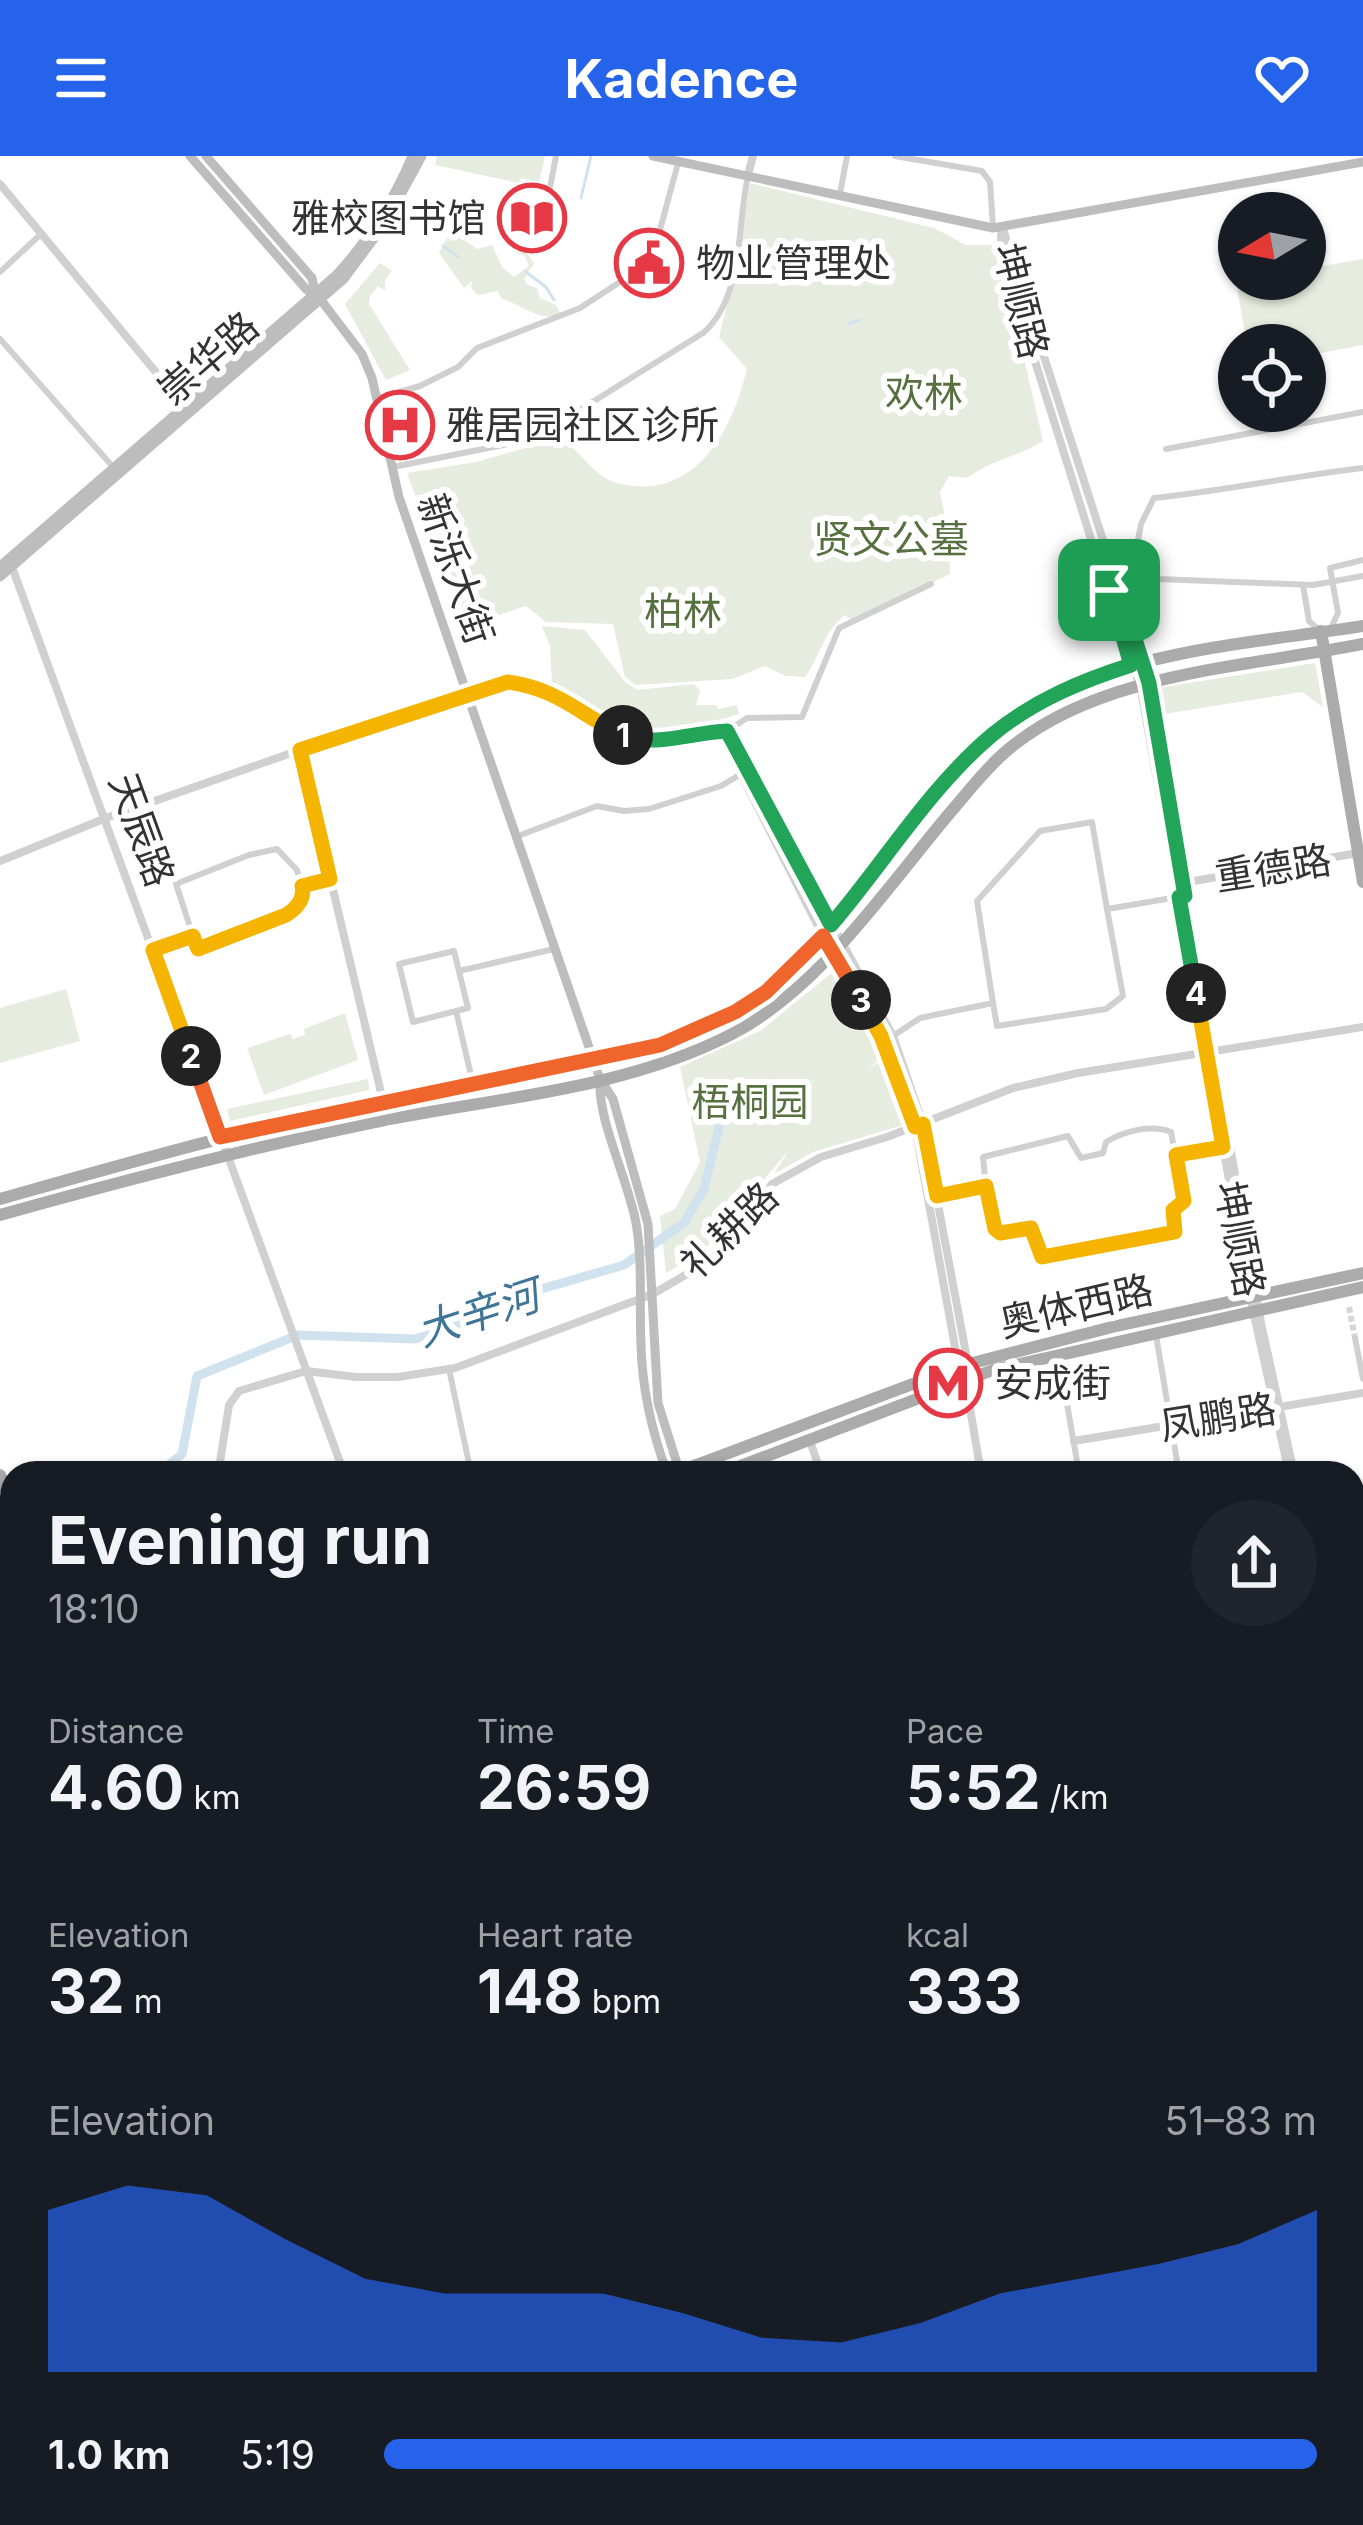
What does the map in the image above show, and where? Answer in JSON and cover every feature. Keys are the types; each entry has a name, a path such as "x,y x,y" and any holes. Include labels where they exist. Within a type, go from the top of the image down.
{"main road":[{"name":"新泺大街","path":"190,156 306,289 318,296"},
{"name":"新泺大街","path":"206,156 312,278 318,296 362,354 389,468 601,1079 613,1099 649,1228 658,1403 672,1461"},
{"name":"崇华路","path":"0,578 7,564 113,467 318,296 363,245 412,156"},
{"name":"崇华路","path":"7,564 368,250 422,156"},
{"path":"653,156 998,227 1363,162"},
{"name":"天辰路","path":"0,549 7,564"},
{"path":"0,1199 220,1137 660,1045 735,1012 766,992 827,930 992,735 1035,705 1135,664 1363,626"},
{"path":"1325,631 1363,882"},
{"path":"0,1215 375,1122 601,1079 702,1048 753,1023 818,968 1008,749 1088,700 1145,684 1363,644"},
{"name":"新泺大街","path":"601,1079 599,1100 628,1182 638,1252 647,1403 670,1461"},
{"name":"奥体西路","path":"753,1461 964,1370 1156,1334 1363,1273"},
{"name":"奥体西路","path":"709,1461 964,1370 1112,1327 1363,1287"}],"street":[{"path":"545,214 556,156"},
{"path":"389,468 508,444 562,421 703,333 712,325 733,275 753,156"},
{"path":"840,196 847,156"},
{"path":"895,156 982,171 990,182 998,227"},
{"path":"376,399 420,386 458,367 477,347 580,308 620,282 657,241 678,161"},
{"path":"0,184 184,406"},
{"name":"坤顺路","path":"998,227 1145,684 1182,897"},
{"path":"0,272 41,234"},
{"path":"0,339 113,467"},
{"path":"1166,449 1363,412"},
{"path":"1135,556 1154,498 1363,468"},
{"path":"1106,562 1135,556"},
{"path":"1135,556 1158,579 1303,585 1363,576"},
{"path":"1303,585 1310,621 1325,631 1338,614 1330,568 1363,560"},
{"name":"天辰路","path":"7,564 106,818 340,1461"},
{"path":"0,861 106,818 508,682 538,687 632,739 723,731 747,718 802,717 839,628 931,584"},
{"name":"坤顺路","path":"1145,684 1255,1304"},
{"path":"723,731 827,930 893,1036 937,1196 979,1461"},
{"path":"723,731 827,930"},
{"path":"300,750 383,1101"},
{"path":"518,836 597,806 649,809 721,786 742,773"},
{"path":"1092,822 1123,996 1106,1009 998,1026 993,1003 977,901 1040,831 1092,822"},
{"path":"277,849 297,870 304,893 286,915 198,949 193,936 176,884 277,849"},
{"name":"重德路","path":"1182,883 1361,849"},
{"path":"302,886 330,879"},
{"path":"1107,909 1182,897"},
{"path":"153,950 193,936"},
{"path":"837,946 919,1125 964,1370"},
{"path":"459,971 556,948"},
{"path":"454,951 468,1008 456,1011 413,1022 399,964 454,951"},
{"path":"893,1036 920,1018 993,1003"},
{"path":"456,1011 473,1084"},
{"name":"礼耕路","path":"306,1371 356,1378 449,1369 641,1299 709,1261 772,1184 820,1157 1013,1088 1363,1027"},
{"name":"坤顺路","path":"1210,1052 1223,1147 1289,1461"},
{"path":"1159,1127 1172,1132 1184,1201 1173,1210 1175,1232 1042,1257 1031,1228 1000,1233 995,1229 986,1186 983,1156 1068,1136 1082,1158 1103,1153 1106,1142 1118,1135 1159,1127"},
{"path":"1176,1155 1223,1147"},
{"path":"937,1196 986,1186"},
{"path":"1346,1291 1349,1307"},
{"path":"1156,1334 1177,1461"},
{"path":"1355,1338 1363,1379"},
{"path":"1058,1355 1077,1461"},
{"path":"449,1369 468,1461"},
{"path":"220,1461 230,1405 239,1391 306,1371"},
{"name":"凤鹏路","path":"1074,1441 1363,1393"},
{"path":"809,1439 817,1461"}],"green space":[{"path":"437,156 545,156 539,182 520,178 519,183 435,165"},
{"path":"750,183 934,228 966,245 998,245 1043,441 967,478 949,476 940,492 950,574 852,621 845,615 827,636 805,677 785,676 765,666 732,679 636,685 625,677 613,624 546,622 526,606 464,626 407,473 476,462 560,438 601,475 617,483 644,486 688,472 720,438 747,369 719,337"},
{"path":"454,233 477,249 492,245 502,267 514,277 529,266 524,255 515,252 526,251 534,264 524,279 527,285 537,288 540,298 556,305 561,315 537,315 502,299 497,291 478,295 471,288 472,281 464,288 439,253"},
{"path":"1363,259 1363,345 1326,352 1326,324 1243,324 1239,300 1326,300 1326,265"},
{"path":"380,263 392,271 385,280 385,291 378,286 369,304 410,370 386,380 345,304"},
{"path":"542,626 585,630 625,682 637,690 694,684 700,691 696,705 718,709 737,705 739,714 662,732 617,726 552,685 550,646"},
{"path":"1315,663 1323,707 1302,692 1151,716 1145,690"},
{"name":"梧桐园","path":"833,972 841,975 880,1058 867,1071 882,1059 903,1125 813,1152 774,1174 789,1150 702,1252 666,1273 660,1216 675,1209 700,1162 680,1067 760,1031"},
{"path":"66,989 80,1041 0,1063 0,1008"},
{"path":"345,1013 358,1060 264,1095 247,1048 290,1034 293,1039 305,1035 304,1029"},
{"path":"368,1079 369,1090 230,1121 227,1109"}],"waterway":[{"path":"581,198 591,156"},
{"path":"443,246 458,257"},
{"path":"526,272 554,300"},
{"path":"849,324 859,320"},
{"name":"大辛河","path":"174,1461 182,1454 197,1376 298,1335 415,1339 483,1316 531,1292 624,1265 684,1223 704,1189 719,1127"}],"tunnel":[{"path":"1349,1307 1355,1338"}],"place":[{"name":"雅校图书馆","path":"532,218"},
{"name":"物业管理处","path":"649,263"},
{"name":"雅居园社区诊所","path":"400,425"},
{"name":"安成街","path":"948,1383"}],"route":[{"path":"1110,561 1149,683 1185,896 1179,897 1223,1147 1176,1155 1184,1201 1173,1210 1175,1232 1042,1257 1035,1230 1000,1233 992,1226 986,1186 937,1196 923,1124 915,1127 881,1036 823,936 766,992 701,1029 660,1045 220,1137 153,950 193,936 198,949 286,915 296,908 304,893 302,886 330,879 300,750 508,682 538,687 632,739 727,731 831,925 992,735 1035,705 1131,665 1109,590 1101,563 1110,561"}],"park label":[{"name":"欢林","path":"924,393"},
{"name":"贤文公墓","path":"891,539"},
{"name":"柏林","path":"683,611"}]}
